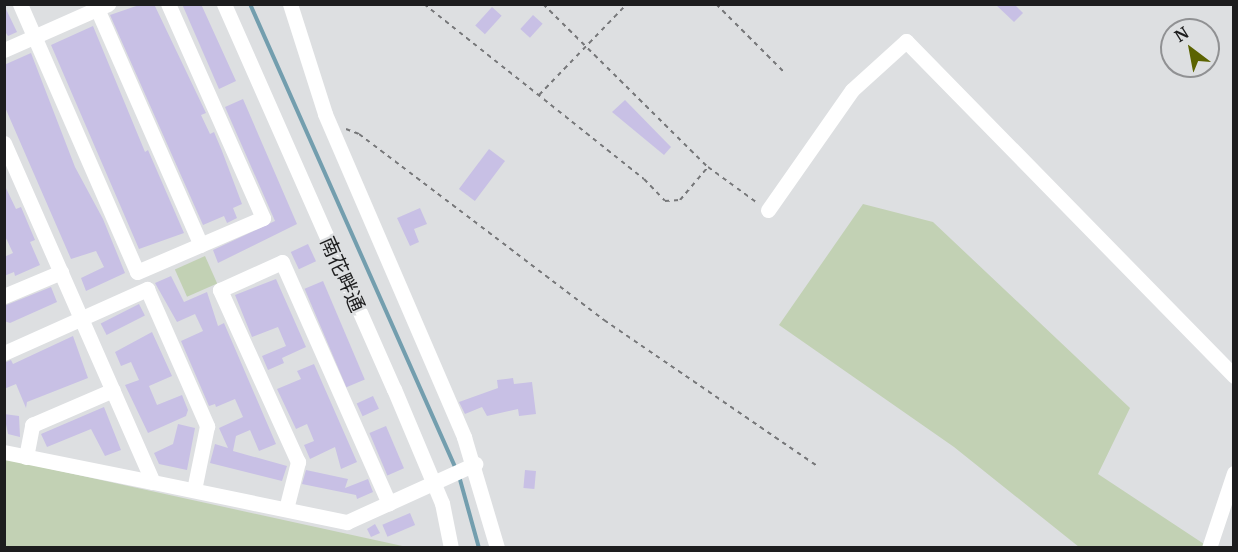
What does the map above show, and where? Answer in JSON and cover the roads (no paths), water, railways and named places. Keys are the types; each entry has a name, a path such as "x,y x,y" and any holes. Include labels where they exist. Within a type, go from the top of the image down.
{"street":[{"path":"20,4 137,272 264,218 168,4"},
{"name":"南花畔通","path":"224,4 433,483 452,548"},
{"path":"290,4 329,122 470,467 497,548"},
{"path":"4,50 100,6 201,245"},
{"path":"768,210 852,90 906,41 1233,376"},
{"path":"4,143 153,482"},
{"path":"286,509 298,462 220,290 282,261 388,503"},
{"path":"4,296 61,272"},
{"path":"4,353 147,289 207,426 194,490"},
{"path":"26,457 32,425 113,390"},
{"path":"4,452 347,522 470,467"},
{"path":"1209,548 1233,473"}],"waterway":[{"path":"250,4 456,469"},
{"path":"459,476 479,548"}]}
